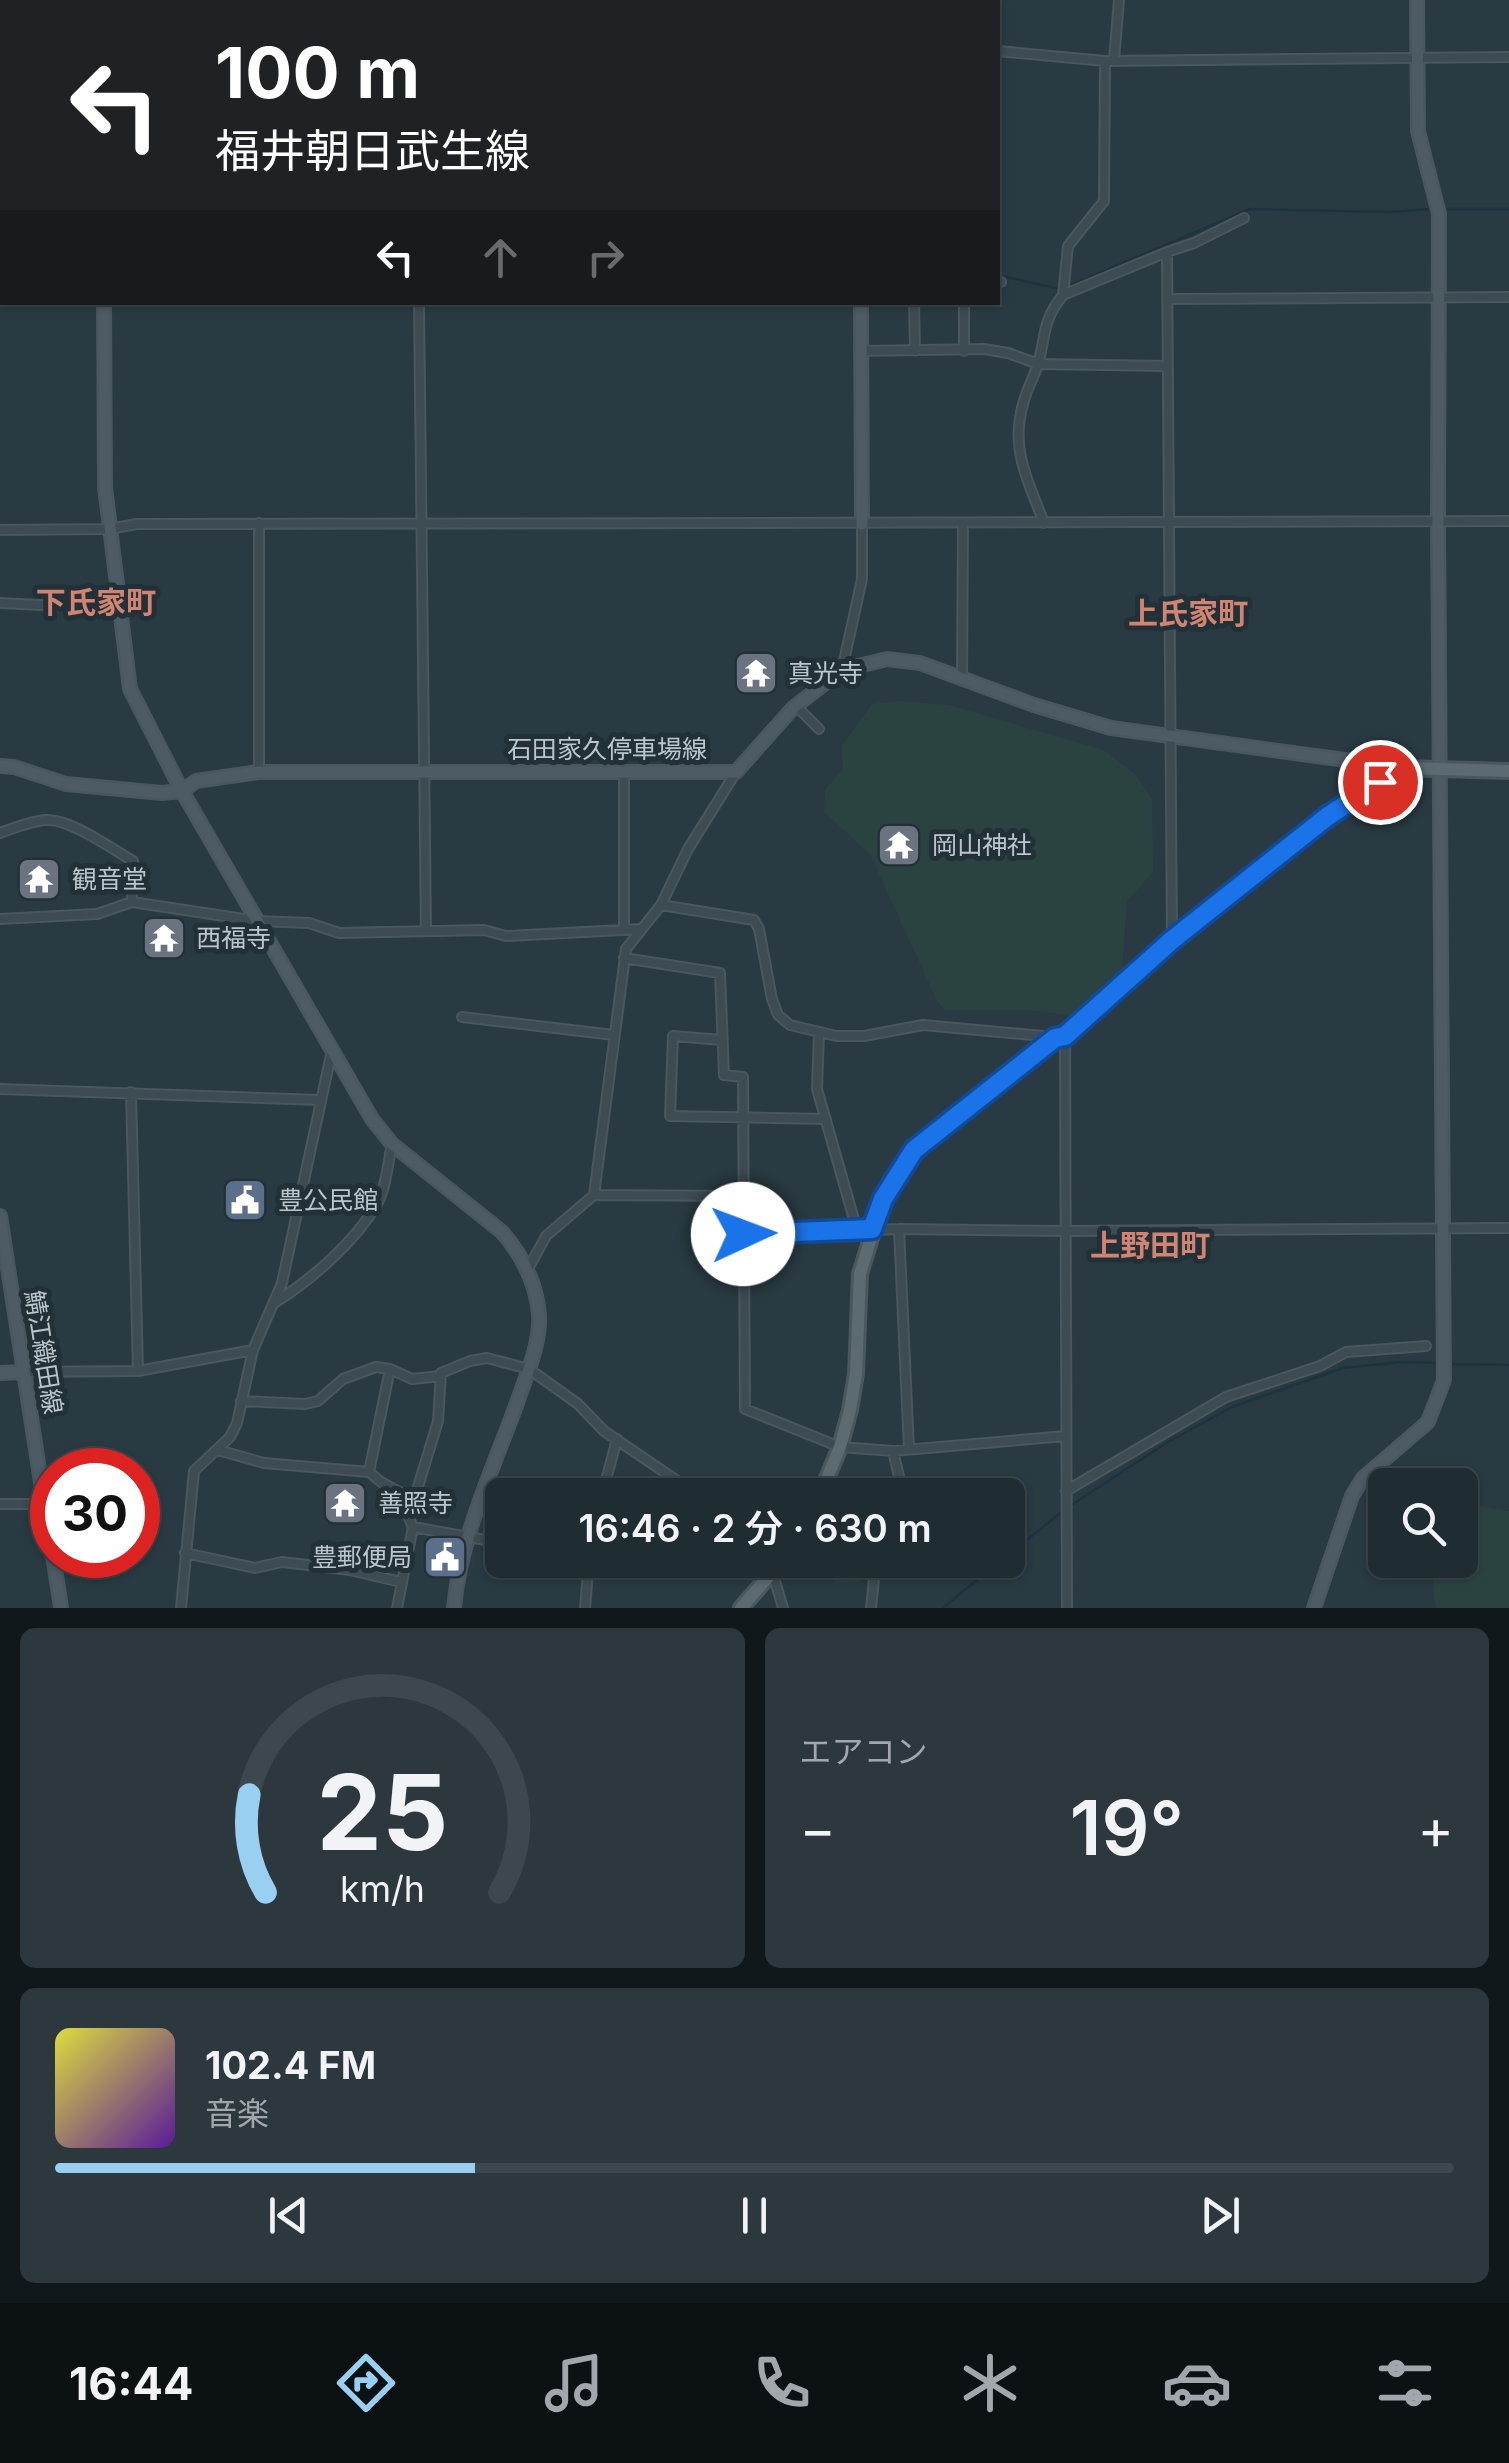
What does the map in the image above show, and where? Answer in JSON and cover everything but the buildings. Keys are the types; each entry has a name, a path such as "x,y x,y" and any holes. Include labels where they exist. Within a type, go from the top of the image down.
{"main road":[{"path":"827,1478 840,1447 856,1374 865,1229 914,1150 1060,1037 1172,940 1328,816 1404,768 1509,771"},
{"path":"741,1608 769,1578"}],"street":[{"path":"1044,523 1018,454 1017,438 1023,402 1038,364 1043,329 1063,291 1068,246 1104,201 1109,61 1120,0"},
{"path":"1314,1608 1358,1487 1376,1464 1428,1422 1444,1380 1439,210 1418,132 1417,0"},
{"path":"1000,51 1109,61 1509,57"},
{"path":"1063,291 1194,244 1244,218"},
{"path":"1166,252 1172,940"},
{"path":"1166,299 1509,296"},
{"path":"104,305 105,487 130,689 182,791 372,1119 392,1144 502,1232 528,1270 539,1316 529,1369 469,1536 454,1608"},
{"path":"419,305 426,931"},
{"path":"842,670 862,579 861,305"},
{"path":"914,305 915,351"},
{"path":"964,305 964,350"},
{"path":"860,350 964,350 1008,353 1038,364 1167,366"},
{"path":"0,530 109,529 137,524 420,522 963,525 1509,521"},
{"path":"259,523 260,772"},
{"path":"962,681 963,525"},
{"path":"0,603 119,609"},
{"name":"石田家久停車場線","path":"0,766 66,784 182,791 196,781 260,772 736,772 796,706 842,670 887,659 920,663 962,681 1111,728 1404,768"},
{"path":"796,706 819,729"},
{"path":"624,770 624,930"},
{"path":"594,1195 624,958 661,905 688,849 736,772"},
{"path":"0,833 53,820 94,838 132,861 132,902"},
{"path":"0,919 98,914 132,902 257,920 308,923 339,933 484,930 506,936 641,929"},
{"path":"661,905 754,920 778,1015 790,1025 819,1034 864,1036 922,1025 1060,1037 1067,1608"},
{"path":"624,958 720,973 724,1074 743,1077 745,1409 840,1447 893,1450 1066,1436"},
{"path":"462,1017 614,1035"},
{"path":"819,1034 818,1088 865,1229"},
{"path":"722,1040 673,1036 670,1116 826,1119"},
{"path":"181,1608 194,1471 218,1450 238,1423 253,1350 282,1283 332,1050"},
{"path":"0,1090 321,1100"},
{"path":"131,1092 138,1371"},
{"path":"272,1305 299,1288 324,1264 379,1202 392,1144"},
{"path":"528,1270 546,1236 594,1195 744,1196"},
{"name":"鯖江織田線","path":"0,1216 36,1448"},
{"path":"743,1234 865,1229 1509,1228"},
{"path":"899,1229 909,1449"},
{"path":"1066,1495 1226,1397 1320,1366 1346,1352 1426,1346"},
{"path":"0,1372 138,1371 253,1350"},
{"path":"241,1402 305,1404 318,1401 343,1379 376,1367 412,1379 441,1376 470,1361 487,1358 529,1369 578,1404 604,1430 673,1478"},
{"path":"369,1472 390,1369"},
{"path":"397,1608 413,1527 409,1518 438,1421 441,1376"},
{"path":"607,1478 617,1439"},
{"path":"218,1450 264,1463 369,1472 414,1500"},
{"path":"893,1450 899,1478"},
{"path":"0,1504 30,1504"},
{"path":"413,1527 485,1539"},
{"path":"185,1553 255,1568 282,1562 350,1570 401,1582"},
{"name":"鯖江織田線","path":"56,1578 61,1608"},
{"path":"585,1608 588,1578"},
{"path":"774,1578 782,1608"},
{"path":"871,1608 874,1578"}],"green space":[{"path":"899,701 949,705 1104,750 1136,775 1152,799 1153,872 1127,901 1122,970 1076,1016 1028,1010 945,1010 937,1001 870,854 824,812 825,790 843,769 842,746 872,704"},
{"path":"1478,1506 1509,1511 1509,1608 1436,1608 1432,1578 1478,1578"},
{"path":"832,1578 870,1578 857,1582 836,1583"}],"waterway":[{"path":"1067,287 1250,209 1433,209"},
{"path":"1441,209 1509,209"},
{"path":"1000,275 1059,289"},
{"path":"1070,1506 1168,1442 1232,1407 1343,1368 1438,1363"},
{"path":"1451,1364 1509,1365"},
{"path":"1025,1541 1064,1510"},
{"path":"943,1608 979,1578"}],"place":[{"name":"真光寺","path":"756,673"},
{"name":"岡山神社","path":"899,845"},
{"name":"観音堂","path":"39,879"},
{"name":"西福寺","path":"164,938"},
{"name":"豊公民館","path":"245,1200"},
{"name":"善照寺","path":"345,1503"},
{"name":"豊郵便局","path":"445,1557"}],"district":[{"name":"下氏家町","path":"96,602"},
{"name":"上氏家町","path":"1188,613"},
{"name":"上野田町","path":"1150,1245"}],"route":[{"path":"743,1234 872,1229 900,1167 914,1150 1055,1038 1065,1036 1172,940 1328,816 1380,782"}]}
